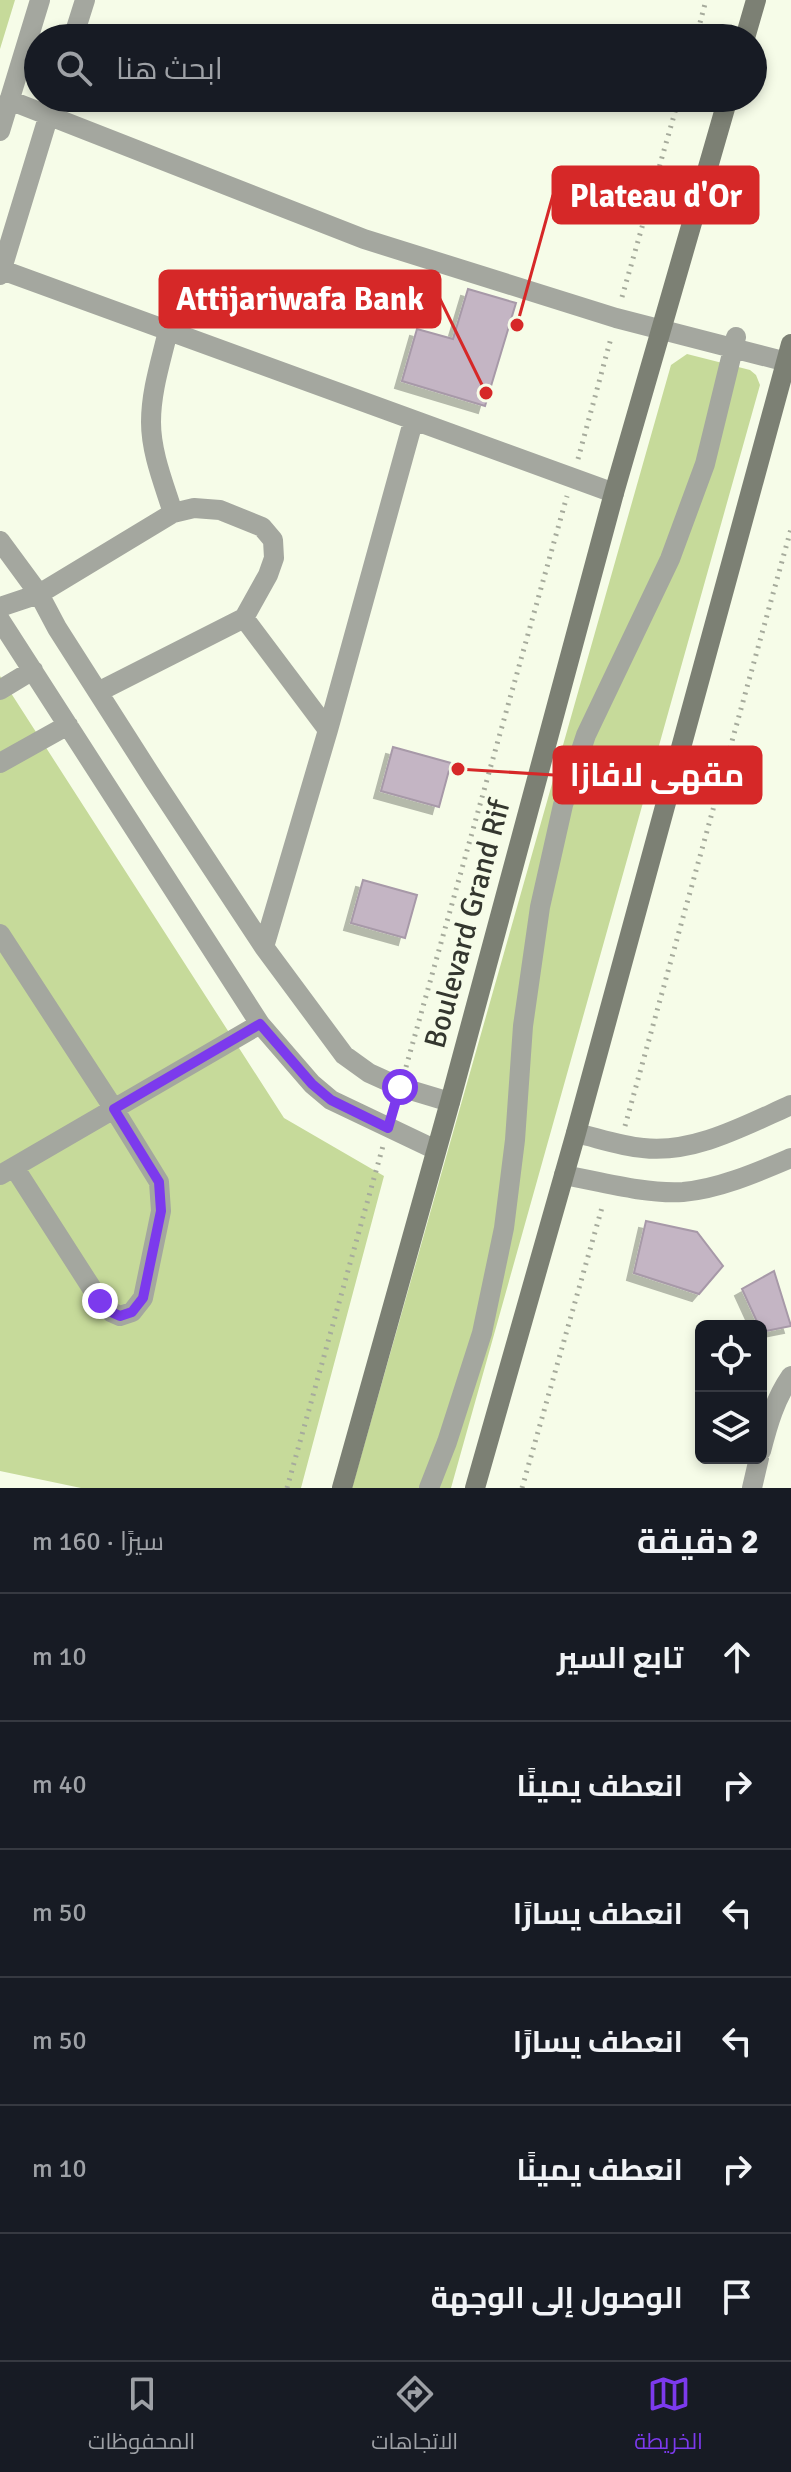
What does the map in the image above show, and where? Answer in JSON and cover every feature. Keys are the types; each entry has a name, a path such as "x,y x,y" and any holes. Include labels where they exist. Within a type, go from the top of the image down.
{"street":[{"path":"33,24 40,0"},
{"path":"77,24 85,0"},
{"path":"749,24 756,0"},
{"path":"0,131 24,52"},
{"path":"9,100 24,102"},
{"path":"50,112 1,273 614,493"},
{"path":"66,112 364,239 662,331 789,356 576,1133 475,1488"},
{"name":"Boulevard Grand Rif","path":"342,1488 614,493 724,112"},
{"path":"168,331 154,389 151,425 157,460 173,513"},
{"path":"429,1488 482,1333 504,1228 515,1140 523,1026 540,907 563,805 586,735 670,559 705,464 735,343"},
{"path":"264,947 413,422"},
{"path":"0,607 39,594 173,513 194,508 220,510 262,527 273,540 274,558 244,618 98,692"},
{"path":"0,541 39,594 98,692 264,947 344,1055 369,1073 400,1087 450,1102"},
{"path":"244,618 328,730"},
{"path":"0,620 260,1024 312,1084 331,1100 436,1150"},
{"path":"0,690 33,670"},
{"path":"0,763 68,725"},
{"path":"0,934 6,960 114,1109 159,1182 161,1211 143,1298 132,1312 120,1316 100,1301 7,1171 114,1109 260,1024"},
{"path":"576,1133 643,1148 671,1149 725,1134 791,1105"},
{"path":"564,1175 684,1192 720,1184 791,1158"},
{"path":"767,1428 782,1388 791,1376"},
{"path":"752,1488 758,1464"}],"path":[{"path":"700,24 706,0"},
{"path":"400,1087 675,112"},
{"path":"620,1143 791,529"},
{"path":"287,1488 388,1128"},
{"path":"522,1488 609,1183"}],"green space":[{"path":"0,0 15,0 0,49"},
{"path":"687,354 750,370 760,385 451,1488 352,1488 671,365"},
{"path":"0,676 284,1118 384,1176 301,1488 81,1488 0,1471"}],"building":[{"path":"468,289 516,303 485,406 402,381 417,329 453,339"},
{"path":"393,747 451,763 439,807 381,791"},
{"path":"363,880 417,895 405,938 351,923"},
{"path":"646,1221 697,1232 723,1266 699,1294 634,1273"},
{"path":"774,1271 791,1326 767,1331 767,1320 756,1320 742,1289"}],"place":[{"name":"Plateau d'Or","path":"517,325"},
{"name":"Attijariwafa Bank","path":"486,393"},
{"name":"مقهى لافازا","path":"458,769"}],"route":[{"path":"100,1301 120,1316 132,1312 143,1298 161,1211 159,1182 114,1109 260,1024 312,1084 331,1100 388,1128 400,1087"}]}
